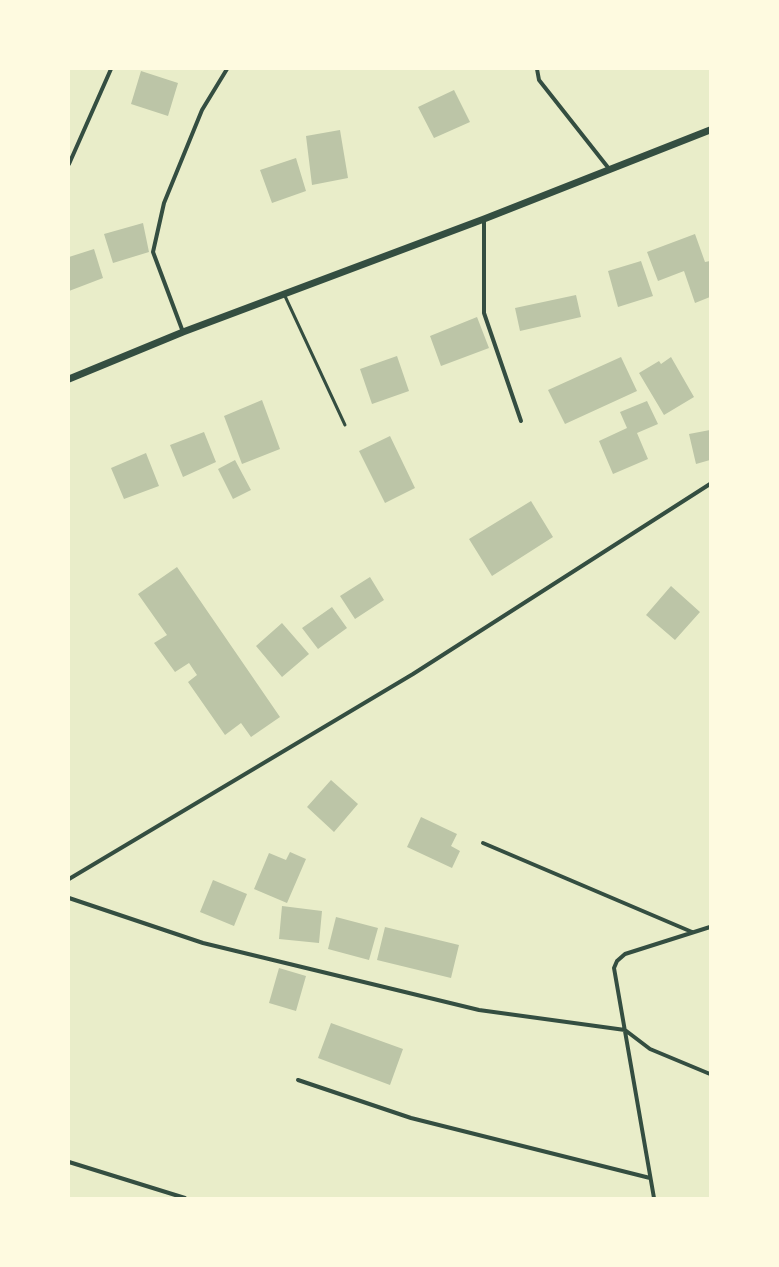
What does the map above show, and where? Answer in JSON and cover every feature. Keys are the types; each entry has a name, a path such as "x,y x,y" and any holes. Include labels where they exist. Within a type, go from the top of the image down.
{"street":[{"path":"69,164 110,69"},
{"path":"183,332 153,252 164,203 202,110 227,69"},
{"path":"537,69 539,80 610,170"},
{"path":"69,379 183,332 484,219 710,130"},
{"path":"484,219 484,313 521,421"},
{"path":"69,879 413,674 710,484"},
{"path":"483,843 692,932"},
{"path":"69,898 203,943 479,1010 625,1030 650,1049 710,1074"},
{"path":"654,1198 614,968 617,961 625,954 710,927"},
{"path":"298,1080 412,1118 650,1178"},
{"path":"69,1162 184,1198"}],"lane":[{"path":"284,294 344,425"}],"building":[{"path":"141,71 178,83 168,116 131,104"},
{"path":"454,90 470,122 434,138 418,107"},
{"path":"340,130 348,178 312,185 306,136"},
{"path":"296,158 306,191 272,203 260,170"},
{"path":"143,223 149,252 113,263 104,234"},
{"path":"695,234 705,262 710,261 710,297 695,303 684,271 658,281 647,252"},
{"path":"94,249 103,278 69,291 69,257"},
{"path":"641,261 653,296 618,307 608,271"},
{"path":"576,295 581,317 520,331 515,308"},
{"path":"477,317 489,348 441,366 430,336"},
{"path":"397,356 409,391 372,404 360,369"},
{"path":"621,357 637,391 565,424 548,390"},
{"path":"671,357 694,397 664,415 639,373 659,361 661,364"},
{"path":"262,400 280,449 242,464 224,416"},
{"path":"647,401 658,424 637,433 648,459 613,474 599,441 627,428 620,412"},
{"path":"710,430 710,460 696,464 689,434"},
{"path":"204,432 216,462 183,477 170,445"},
{"path":"390,436 415,488 385,503 359,451"},
{"path":"146,453 159,486 124,499 111,468"},
{"path":"235,460 251,490 233,499 218,469"},
{"path":"531,501 553,537 492,576 469,539"},
{"path":"177,567 280,717 251,737 241,723 225,735 188,682 197,675 189,663 175,672 154,643 167,635 138,594"},
{"path":"370,577 384,600 355,619 340,596"},
{"path":"671,586 700,612 675,640 646,615"},
{"path":"332,607 347,628 318,649 302,628"},
{"path":"282,623 309,654 282,677 256,646"},
{"path":"331,780 358,804 334,832 307,807"},
{"path":"421,817 457,834 451,846 460,851 452,868 407,847"},
{"path":"290,852 306,859 287,903 254,889 269,853 286,860"},
{"path":"213,880 247,894 234,926 200,912"},
{"path":"282,906 322,911 319,943 279,939"},
{"path":"336,917 378,928 369,960 328,949"},
{"path":"385,927 459,945 451,978 377,960"},
{"path":"279,968 306,976 296,1011 269,1003"},
{"path":"331,1023 403,1049 390,1085 318,1058"}]}
